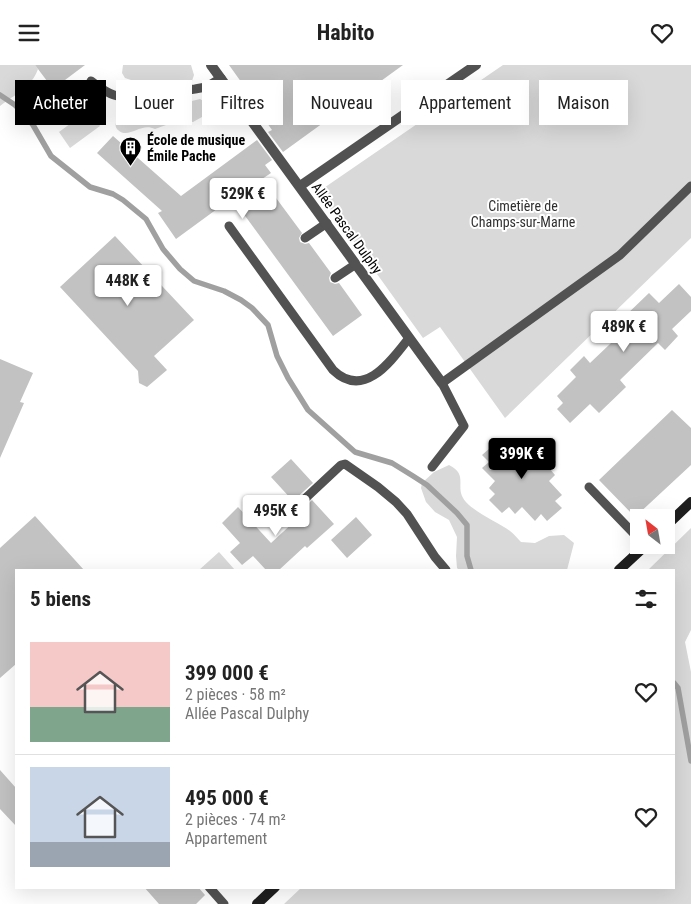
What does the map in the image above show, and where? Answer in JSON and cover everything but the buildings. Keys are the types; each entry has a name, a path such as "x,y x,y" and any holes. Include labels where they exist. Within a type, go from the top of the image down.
{"main road":[{"path":"675,518 691,503"},
{"path":"620,569 634,554"},
{"path":"257,904 273,889"}],"street":[{"name":"Allée Pascal Dulphy","path":"212,65 442,383"},
{"path":"300,186 476,65"}],"lane":[{"path":"106,92 125,97 195,89 206,87 221,77"},
{"path":"432,467 464,426 442,383 620,255 691,186"},
{"path":"305,238 326,223"},
{"path":"229,226 338,375 362,380 376,374 389,364 409,338"},
{"path":"335,278 356,264"},
{"path":"280,522 341,465 345,464 396,502 407,514 435,557 445,569"},
{"path":"589,487 630,530"},
{"path":"211,889 224,904"}],"green space":[{"path":"0,65 35,65 38,69 32,80 15,80 15,95 0,106"},
{"path":"123,65 191,65 194,75 192,81 131,80 125,78 122,73"},
{"name":"Cimetière de Champs-sur-Marne","path":"503,65 691,65 691,238 505,418 440,327 423,338 318,192 416,125 529,125 529,80 481,80"},
{"path":"202,100 202,117 193,122 192,122 192,101"},
{"path":"69,125 100,126 70,148 59,132"},
{"path":"116,125 166,125 155,129 150,127 126,133 122,133"},
{"path":"449,465 455,468 460,476 461,492 465,501 477,511 510,531 521,542 535,543 549,536 564,535 574,543 567,569 458,569 456,556 457,537 449,520 435,512 426,502 421,488 422,483 434,472"},
{"path":"691,528 691,630 685,642 691,672 691,904 284,904 300,889 675,889 675,569 649,569 664,554 675,554 675,544"},
{"path":"219,552 234,569 200,569"}],"waterway":[{"path":"0,95 15,105 25,115 51,156 90,187 113,194 146,219 163,249 180,269 194,281 224,291 252,308 268,325 277,356 308,410 355,452 392,463 427,485 457,513 467,525 467,556 471,569"},
{"path":"675,684 678,688 691,761"}],"place":[{"name":"École de musique Émile Pache","path":"131,167"}]}
